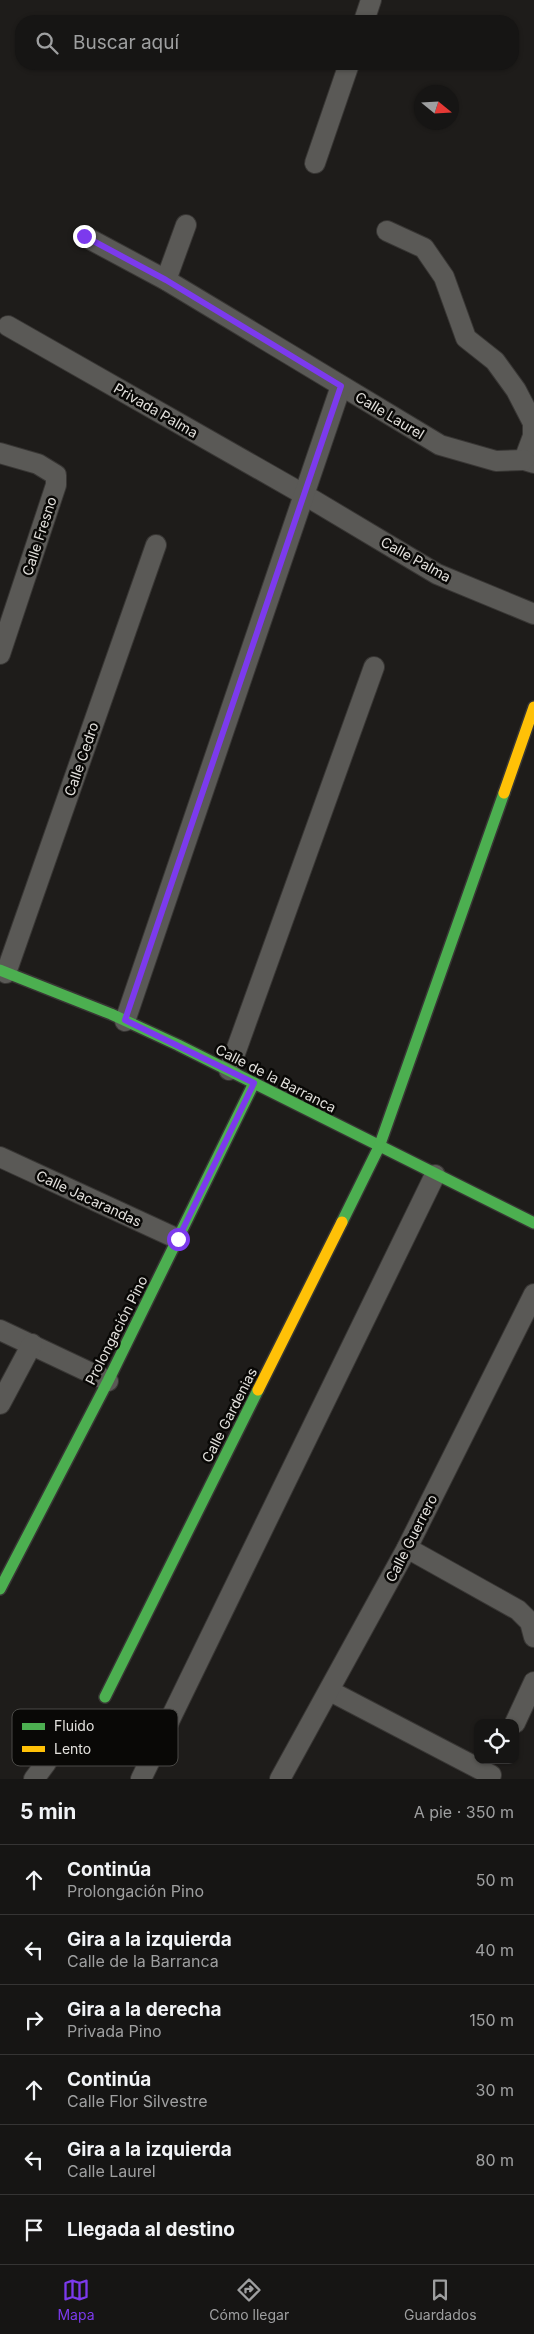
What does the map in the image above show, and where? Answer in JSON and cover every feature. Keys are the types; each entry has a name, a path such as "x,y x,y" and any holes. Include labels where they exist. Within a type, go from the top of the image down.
{"street":[{"path":"366,15 371,0"},
{"path":"315,163 347,70"},
{"path":"166,280 186,225"},
{"path":"387,231 424,248 444,277 466,338 495,361 516,390 533,423 529,461"},
{"name":"Calle Laurel","path":"84,236 166,280 440,445 496,461 529,461"},
{"name":"Privada Palma","path":"8,326 303,494"},
{"path":"125,1020 341,386"},
{"name":"Calle Fresno","path":"0,453 49,469 56,475 56,485 0,654"},
{"name":"Calle Palma","path":"303,494 437,574 534,614"},
{"name":"Calle Cedro","path":"3,972 156,545"},
{"path":"229,1070 374,667"},
{"name":"Calle Gardenias","path":"105,1697 380,1147 534,707"},
{"name":"Calle de la Barranca","path":"3,972 125,1020 534,1223"},
{"name":"Prolongación Pino","path":"0,1589 108,1381 254,1083"},
{"name":"Calle Jacarandas","path":"0,1157 178,1239"},
{"path":"175,1709 435,1174"},
{"name":"Calle Guerrero","path":"280,1779 407,1548 534,1294"},
{"path":"0,1330 108,1381"},
{"path":"0,1404 32,1344"},
{"path":"407,1548 518,1610 530,1622 534,1637"},
{"path":"517,1719 534,1682"},
{"path":"330,1691 493,1772"},
{"path":"34,1779 44,1766"}],"traffic: fast":[{"path":"342,1222 379,1147 504,793"},
{"path":"0,970 111,1014 178,1045 534,1223"},
{"path":"0,1589 108,1381 254,1083"},
{"path":"105,1697 258,1390"}],"traffic: slow":[{"path":"504,793 534,707"},
{"path":"258,1390 342,1222"}],"route":[{"path":"84,236 166,280 341,386 125,1020 254,1083 178,1239"}]}
